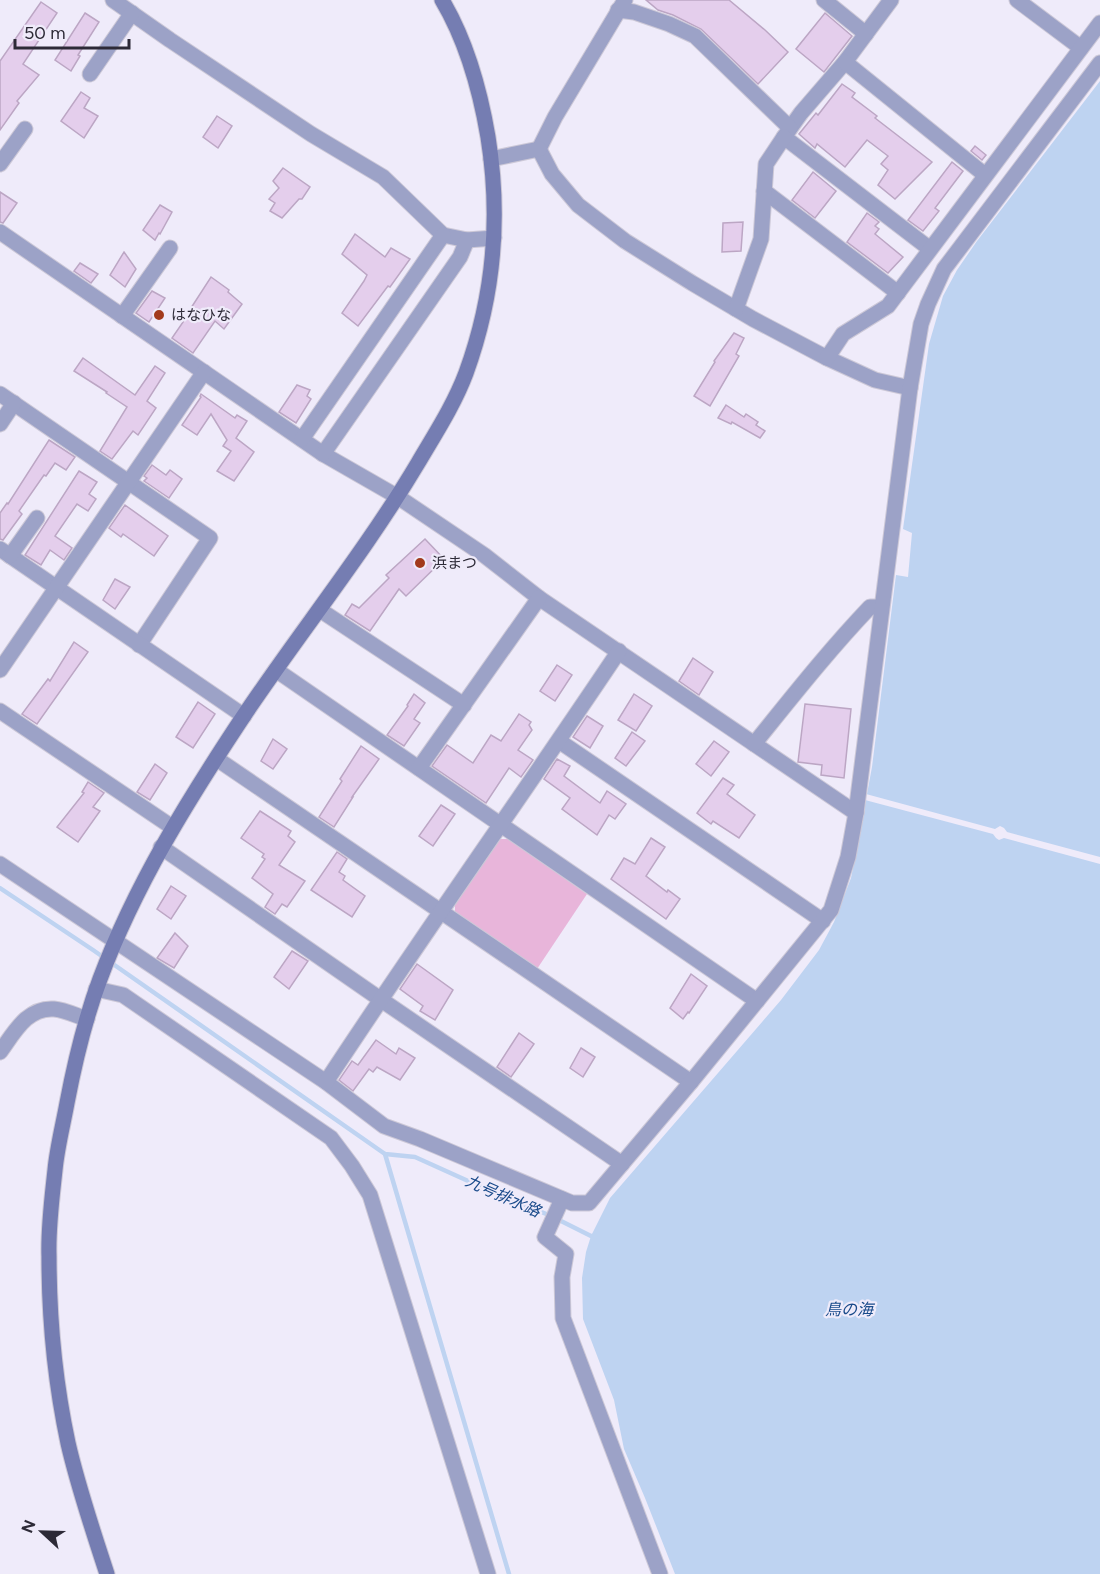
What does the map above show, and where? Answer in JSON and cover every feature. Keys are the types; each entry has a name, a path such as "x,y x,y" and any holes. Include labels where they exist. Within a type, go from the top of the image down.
{"street":[{"path":"113,0 311,134 383,177 443,235 467,240 494,238"},
{"path":"107,1574 83,1502 68,1442 51,1325 48,1253 55,1166 73,1072 87,1019 113,946 172,827 244,716 398,497 450,410 465,374 488,292 494,252 495,204 491,159 472,66 452,17 442,0"},
{"path":"824,0 866,34"},
{"path":"736,309 761,239 766,164 801,113 845,62 891,0"},
{"path":"1017,0 1081,48"},
{"path":"539,149 555,117 622,5 695,36 787,132 930,249"},
{"path":"90,74 132,13"},
{"path":"827,358 843,334 888,306 1100,23"},
{"path":"845,62 986,175"},
{"path":"0,864 113,946 326,1082 384,1126 420,1139 560,1203 589,1203 831,910 848,857 856,813 910,388 921,324 944,269 1100,63"},
{"path":"0,164 25,129"},
{"path":"491,159 539,149"},
{"path":"539,149 552,174 578,206 625,241 736,309 827,358 875,380 910,388"},
{"path":"764,191 898,293"},
{"path":"0,232 323,454 398,497 484,555 539,598 856,813"},
{"path":"302,439 443,235"},
{"path":"323,454 460,257 467,240"},
{"path":"122,316 170,248"},
{"path":"0,670 204,372"},
{"path":"0,394 210,538 139,645"},
{"path":"0,424 14,403"},
{"path":"36,518 5,553 244,716"},
{"path":"419,768 539,598"},
{"path":"754,744 848,630 870,607 882,607"},
{"path":"320,610 464,705"},
{"path":"326,1082 380,999 619,651"},
{"path":"276,670 757,1001"},
{"path":"0,711 172,827"},
{"path":"559,741 823,921"},
{"path":"217,759 691,1082"},
{"path":"162,847 622,1164"},
{"path":"99,982 123,995 331,1138 352,1166 370,1195 488,1574"},
{"path":"0,1052 20,1024 37,1010 54,1009 87,1019"},
{"path":"560,1203 545,1237 566,1254 562,1277 563,1318 660,1574"}],"shaded area":[{"path":"498,839 508,839 587,894 537,969 455,913 455,905"}],"water":[{"name":"鳥の海","path":"1100,81 1100,1574 675,1574 624,1449 614,1400 583,1319 582,1278 586,1252 591,1236 610,1198 781,1000 819,950 834,922 851,878 872,767 896,575 908,577 912,533 903,529 929,344 943,296 977,241"}],"pier":[{"path":"866,794 995,829 1000,826 1007,832 1100,857 1100,864 1004,838 999,840 993,834 865,800"}],"building":[{"path":"646,0 729,0 788,52 758,84 701,29 658,10"},
{"path":"41,2 57,13 23,64 39,75 17,101 19,103 0,130 0,61"},
{"path":"85,13 99,22 78,55 80,56 71,71 55,60"},
{"path":"825,13 852,36 824,72 796,49"},
{"path":"842,84 855,93 852,97 877,116 875,118 932,162 895,199 878,185 888,170 881,164 888,156 867,140 845,167 817,144 815,148 799,134 816,113 818,115"},
{"path":"81,92 90,98 84,108 98,116 84,138 61,121"},
{"path":"217,116 232,126 218,148 203,137"},
{"path":"975,146 986,155 982,160 971,151"},
{"path":"952,162 963,171 935,208 939,211 923,231 908,220"},
{"path":"283,168 310,187 302,199 299,199 282,218 270,211 275,203 269,199 279,188 273,181"},
{"path":"813,172 836,191 815,218 792,200"},
{"path":"0,192 17,203 3,223 0,222"},
{"path":"160,205 172,212 155,240 143,230"},
{"path":"867,213 879,222 875,226 879,229 875,234 903,257 888,273 847,242"},
{"path":"743,222 741,251 722,252 723,223"},
{"path":"355,234 385,257 391,248 410,259 358,326 342,313 367,275 342,254"},
{"path":"124,252 136,269 125,287 110,275"},
{"path":"80,263 98,274 91,283 74,271"},
{"path":"211,277 229,290 228,292 242,304 224,329 215,321 193,353 172,338"},
{"path":"152,291 165,298 149,322 136,313"},
{"path":"734,333 744,338 736,354 739,356 710,406 694,396 714,361"},
{"path":"83,358 135,395 155,366 165,373 147,401 156,408 138,435 133,431 112,459 100,451 127,407 74,371"},
{"path":"297,385 310,390 307,396 311,399 296,423 279,412"},
{"path":"201,394 235,418 237,415 247,421 236,438 254,452 234,481 217,471 231,451 223,446 227,440 211,414 197,435 182,425"},
{"path":"726,405 744,417 746,414 758,422 756,425 765,431 760,438 732,422 731,424 718,418"},
{"path":"49,440 75,457 66,470 55,463 46,476 44,475 19,511 22,514 3,540 0,539 0,513"},
{"path":"152,465 166,475 170,470 182,479 169,498 144,481 147,478 144,476"},
{"path":"79,471 97,482 89,494 96,499 88,511 77,504 55,536 72,548 64,560 50,550 41,565 25,555"},
{"path":"125,505 168,536 154,556 123,534 121,537 109,528"},
{"path":"425,539 444,559 406,596 399,589 370,631 345,615 352,604 359,608 389,578 386,575"},
{"path":"115,579 130,587 115,609 103,600"},
{"path":"74,642 88,652 37,724 22,714 48,679 50,681"},
{"path":"693,658 713,672 699,695 679,681"},
{"path":"557,665 572,675 555,701 540,691"},
{"path":"414,694 425,703 414,719 420,723 404,746 387,735"},
{"path":"634,694 652,706 636,731 618,720"},
{"path":"198,702 215,714 193,748 176,737"},
{"path":"805,704 851,709 844,778 821,775 822,765 798,762"},
{"path":"519,714 531,722 529,725 532,730 518,750 533,760 521,777 509,768 486,803 432,766 447,745 473,763 491,735 501,741"},
{"path":"587,716 603,726 590,748 573,737"},
{"path":"632,732 645,741 626,766 615,758"},
{"path":"273,739 287,749 273,769 261,761"},
{"path":"714,741 729,752 711,776 696,764"},
{"path":"361,746 379,759 334,827 319,817"},
{"path":"557,759 570,766 564,776 600,803 607,791 626,804 615,819 609,815 597,835 562,809 570,798 544,779"},
{"path":"155,764 167,773 150,800 137,792"},
{"path":"723,778 734,785 727,794 755,815 739,838 713,821 711,824 697,813"},
{"path":"88,782 104,793 93,807 100,811 78,842 57,827 84,793 82,792"},
{"path":"441,805 455,814 433,846 419,836"},
{"path":"260,811 291,831 288,836 295,842 279,865 305,881 287,907 282,904 275,914 265,907 273,894 252,878 265,859 262,857 264,854 241,838"},
{"path":"651,838 665,847 646,876 680,899 666,919 611,879 624,858 635,864"},
{"path":"337,852 347,859 339,872 345,876 343,880 365,896 352,917 311,890"},
{"path":"171,886 186,896 171,919 157,909"},
{"path":"175,933 188,946 174,968 157,958"},
{"path":"292,951 308,961 289,989 274,977"},
{"path":"417,964 453,990 435,1020 420,1011 423,1006 400,989"},
{"path":"691,974 707,986 683,1019 670,1008"},
{"path":"519,1033 534,1044 511,1077 497,1067"},
{"path":"376,1040 396,1054 399,1048 415,1058 400,1080 377,1067 373,1072 369,1069 353,1091 339,1080 352,1061 358,1065"},
{"path":"581,1048 595,1057 583,1077 570,1068"}],"waterway":[{"name":"九号排水路","path":"0,888 93,950 385,1154 415,1157 551,1216 591,1236 596,1236"},
{"path":"385,1154 509,1574"}],"place":[{"name":"はなひな","path":"159,315"},
{"name":"浜まつ","path":"420,563"}]}
